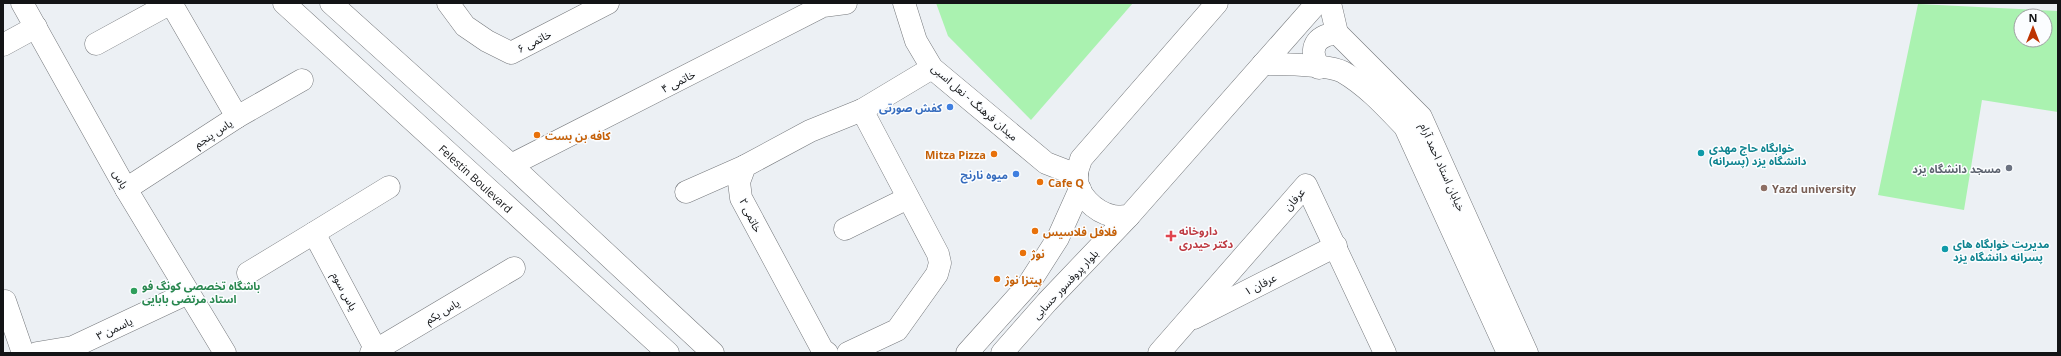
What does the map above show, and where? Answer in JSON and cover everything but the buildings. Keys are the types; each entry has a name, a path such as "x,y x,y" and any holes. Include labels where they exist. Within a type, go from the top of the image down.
{"street":[{"name":"یاس","path":"22,3 126,189 225,353"},
{"path":"96,44 171,3 237,116"},
{"name":"Felestin Boulevard","path":"284,3 663,352"},
{"path":"331,3 511,165 713,353"},
{"name":"خاتمی ۶","path":"448,3 465,26 487,41 511,53 608,3"},
{"name":"خاتمی ۴","path":"511,165 823,6 846,3"},
{"name":"میدان فرهنگ - نعل اسبی","path":"904,3 916,42 932,68 1046,163 1078,182"},
{"path":"967,353 1028,285 1058,238 1078,182 1081,159 1216,3"},
{"name":"بلوار پروفسور حسابی","path":"1002,353 1047,302 1129,216 1318,3"},
{"path":"1319,68 1314,59 1314,49 1318,40 1327,34 1337,32 1330,3"},
{"path":"3,46 36,27"},
{"name":"خیابان استاد احمد آرام","path":"1337,32 1421,117 1528,353"},
{"name":"خیابان استاد احمد آرام","path":"1263,64 1319,68 1342,72 1377,97 1405,127 1508,353"},
{"path":"686,192 745,166 810,131 862,110 932,68"},
{"name":"یاس پنجم","path":"126,189 237,116 302,80"},
{"path":"848,353 897,330 937,274 940,263 938,254 862,110"},
{"name":"خاتمی ۲","path":"745,166 739,182 741,198 822,349 827,353"},
{"path":"1078,182 1088,202 1100,211 1114,216 1129,216"},
{"name":"عرفان","path":"1159,353 1306,185 1385,353"},
{"path":"248,273 389,187"},
{"path":"845,229 908,198"},
{"name":"یاس سوم","path":"314,232 373,352"},
{"name":"عرفان ۱","path":"1185,322 1336,246"},
{"name":"یاس یکم","path":"373,352 514,268"},
{"name":"یاسمن ۳","path":"37,353 73,347 188,293"},
{"path":"5,301 23,353"}],"green space":[{"path":"936,3 1133,3 1031,120 948,36"},
{"path":"1918,4 2013,9 2013,48 2053,48 2053,11 2058,11 2058,112 1982,100 1964,210 1878,195"}],"place":[{"name":"کفش صورتی","path":"950,107"},
{"name":"کافه بن بست","path":"537,135"},
{"name":"خوابگاه حاج مهدی (پسرانه) دانشگاه یزد","path":"1701,153"},
{"name":"Mitza Pizza","path":"994,154"},
{"name":"مسجد دانشگاه یزد","path":"2009,168"},
{"name":"میوه نارنج","path":"1016,174"},
{"name":"Cafe Q","path":"1040,182"},
{"name":"Yazd university","path":"1764,188"},
{"name":"فلافل فلاسیس","path":"1035,231"},
{"name":"داروخانه دکتر حیدری","path":"1171,236"},
{"name":"مدیریت خوابگاه های پسرانه دانشگاه یزد","path":"1945,249"},
{"name":"نوژ","path":"1023,253"},
{"name":"پیتزا نوژ","path":"997,279"},
{"name":"باشگاه تخصصی کونگ فو استاد مرتضی بابایی","path":"134,291"}]}
